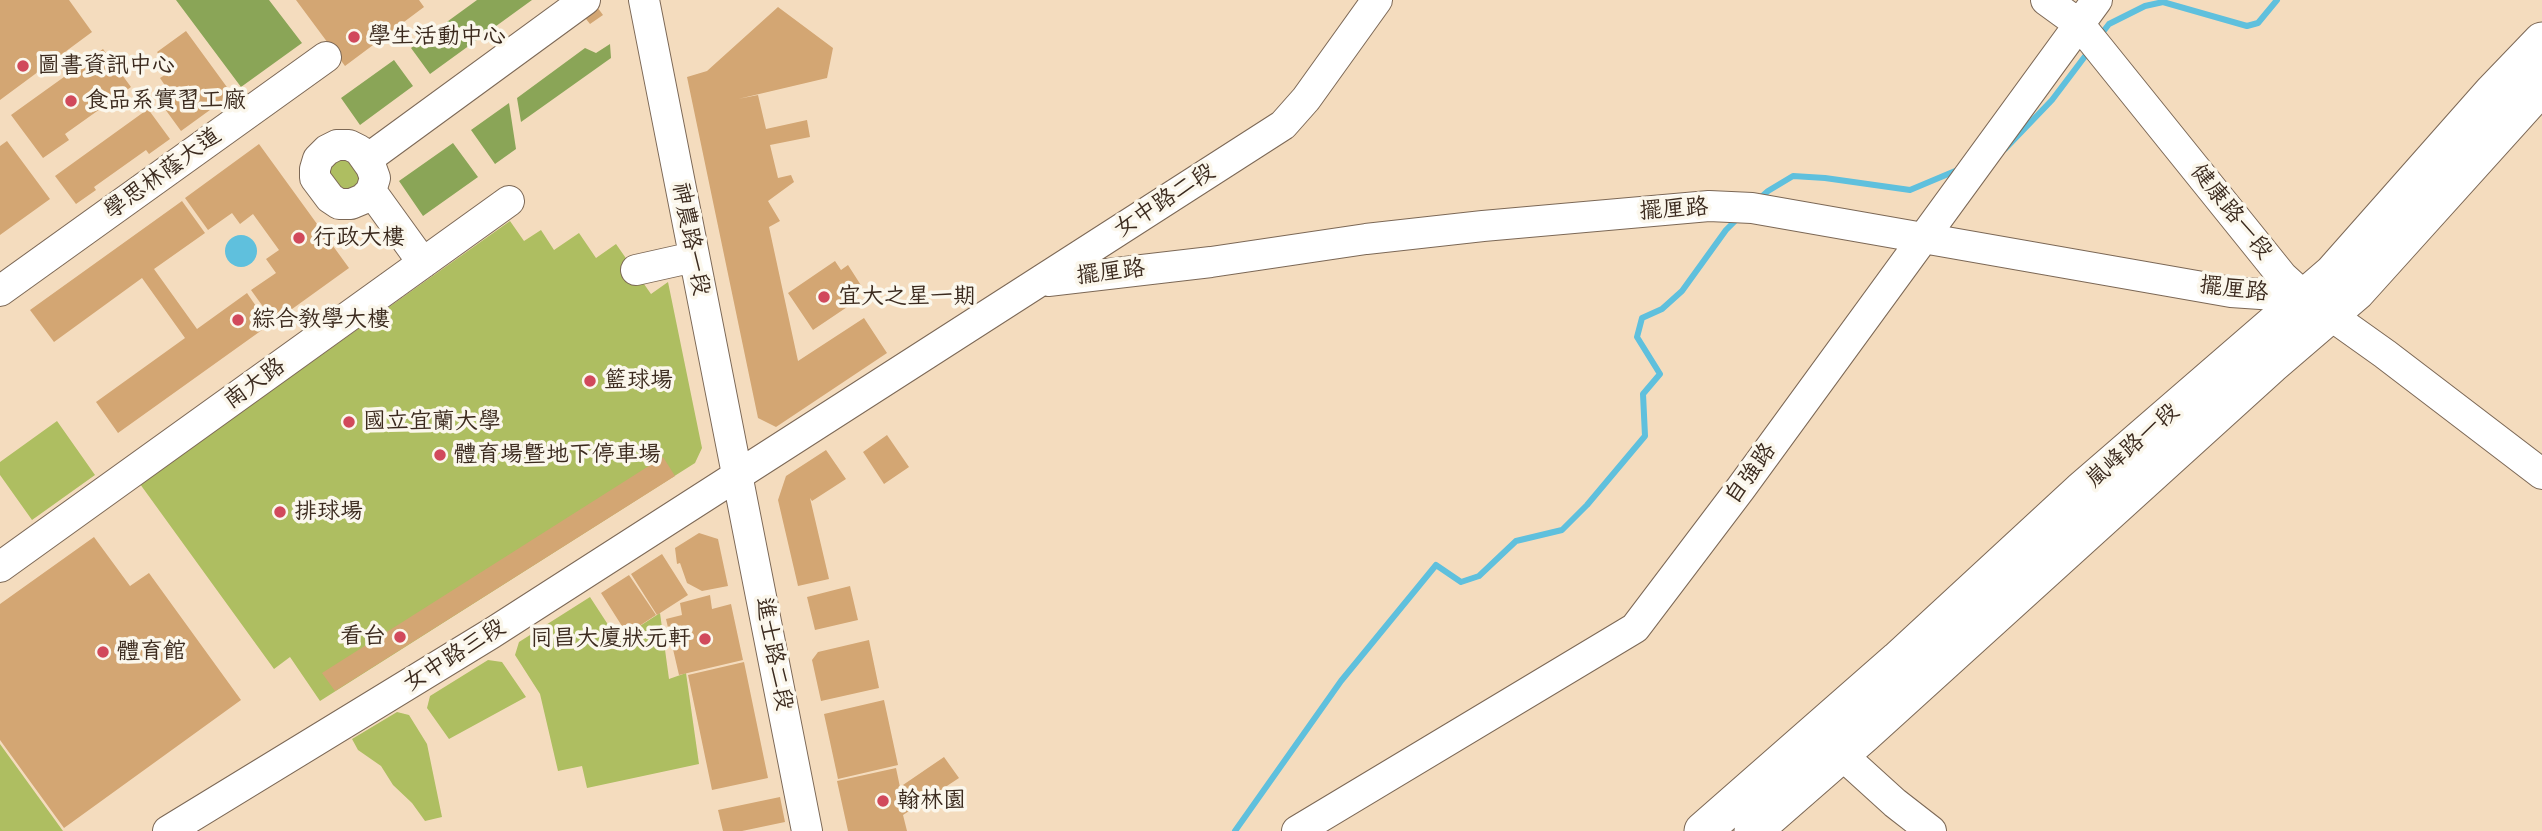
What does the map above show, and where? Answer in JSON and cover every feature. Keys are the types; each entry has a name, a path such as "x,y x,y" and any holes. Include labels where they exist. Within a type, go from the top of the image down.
{"main road":[{"name":"嵐峰路一段","path":"1703,831 1829,742 2271,365 2318,306 2333,273 2493,92 2542,41"},
{"name":"嵐峰路一段","path":"2318,306 2356,292 2542,86"},
{"name":"嵐峰路一段","path":"1753,831 1829,742"}],"street":[{"path":"366,160 585,0"},
{"name":"神農路一段","path":"644,0 738,477"},
{"name":"女中路二段","path":"738,477 1283,125 1306,99 1377,0"},
{"name":"健康路一段","path":"2046,0 2079,24 2282,276 2542,474"},
{"name":"自強路","path":"1297,831 1635,628 1749,477 1920,239 2097,0"},
{"name":"學思林蔭大道","path":"0,291 326,57"},
{"path":"337,145 349,145 359,150 374,178 371,191 363,200 339,204 330,198 315,178 318,159 337,145"},
{"path":"371,191 423,263"},
{"name":"南大路","path":"0,567 509,201"},
{"name":"擺厘路","path":"1040,282 1211,262 1366,239 1709,206 1752,208 2318,306"},
{"path":"636,270 694,257"},
{"name":"女中路三段","path":"168,831 492,633 738,477"},
{"name":"進士路二段","path":"738,477 807,831"},
{"path":"1829,742 1895,803 1931,831"}],"green space":[{"path":"176,0 269,0 302,43 241,87"},
{"path":"477,0 532,0 430,74 411,48"},
{"path":"610,44 611,58 521,122 517,98 585,48 596,53"},
{"path":"394,60 413,86 360,125 341,98"},
{"path":"509,103 516,149 495,164 471,130"},
{"path":"453,143 478,177 423,216 399,181"},
{"path":"345,157 360,175 359,184 351,191 340,190 329,175 329,165"},
{"name":"體育場暨地下停車場","path":"510,221 524,241 541,230 554,250 579,233 596,258 616,244 651,294 668,282 702,448 695,463 320,701 290,657 274,669 140,484"},
{"path":"57,421 95,475 32,520 0,475 0,462"},
{"path":"590,597 618,640 660,613 669,679 686,673 699,764 587,788 582,766 558,771 540,694 515,655 519,642"},
{"path":"488,660 502,662 526,697 449,739 427,708 430,696"},
{"path":"397,712 409,715 427,744 442,817 425,821 412,803 393,785 381,766 358,750 352,739"},
{"path":"0,744 63,831 0,831"}],"water":[{"path":"241,235 252,240 257,251 252,262 241,267 230,262 225,251 230,240"}],"building":[{"name":"圖書資訊中心","path":"0,0 69,0 92,32 0,100"},
{"name":"學生活動中心","path":"296,0 419,0 424,7 345,66"},
{"path":"592,0 603,15 590,24 579,10"},
{"path":"778,7 833,48 827,78 738,99 758,95 766,129 807,120 810,137 770,145 778,178 791,175 794,182 768,201 780,221 769,227 798,361 864,318 887,353 776,427 758,418 687,77 707,71"},
{"path":"186,31 232,94 181,131 157,98 168,90 160,78 171,71 157,52"},
{"name":"食品系實習工廠","path":"103,49 131,87 65,134 69,140 43,158 11,115"},
{"path":"148,109 170,139 149,154 146,150 94,187 96,190 76,204 55,176"},
{"path":"7,141 50,199 0,235 0,146"},
{"name":"行政大樓","path":"259,144 349,268 274,322 251,290 276,273 266,259 279,250 253,214 240,224 232,213 208,230 185,198"},
{"name":"綜合教學大樓","path":"182,201 205,233 154,269 197,329 247,293 269,325 118,433 96,402 185,338 142,278 54,342 30,310"},
{"name":"宜大之星一期","path":"835,261 841,270 848,265 864,290 856,295 859,299 813,330 788,293"},
{"path":"887,435 909,467 884,484 863,452"},
{"path":"826,450 846,479 812,501 810,498 829,579 798,586 778,500 786,476"},
{"path":"663,457 675,476 335,691 322,673"},
{"path":"699,533 718,539 728,586 702,591 687,583 680,563 677,564 675,548"},
{"name":"體育館","path":"94,537 130,586 149,573 241,700 64,828 0,740 0,604"},
{"path":"662,554 688,595 657,615 631,574"},
{"path":"629,575 656,615 627,634 601,593"},
{"path":"850,586 858,620 815,630 807,597"},
{"name":"同昌大廈狀元軒","path":"710,595 712,609 731,604 743,660 679,675 666,619 682,615 680,603"},
{"path":"869,640 879,688 821,701 812,660 818,652"},
{"path":"744,662 768,778 712,790 688,675"},
{"path":"884,700 898,765 838,779 824,714"},
{"name":"翰林園","path":"944,757 959,778 903,815 907,831 848,831 837,781 896,768 900,787"},
{"path":"780,797 785,822 742,831 723,831 718,810"}],"waterway":[{"path":"2099,37 2109,24 2145,6 2163,2 2247,26 2258,23 2277,0"},
{"path":"2005,149 2052,100 2089,51"},
{"path":"1759,199 1793,176 1910,190 1960,169"},
{"path":"1235,831 1341,681 1436,565 1461,582 1479,576 1516,541 1562,530 1587,505 1645,436 1643,394 1660,374 1637,337 1642,318 1662,309 1682,291 1726,230 1738,218"}],"place":[{"name":"學生活動中心","path":"354,37"},
{"name":"圖書資訊中心","path":"23,66"},
{"name":"食品系實習工廠","path":"71,101"},
{"name":"行政大樓","path":"299,238"},
{"name":"宜大之星一期","path":"824,297"},
{"name":"綜合教學大樓","path":"238,320"},
{"name":"籃球場","path":"590,381"},
{"name":"國立宜蘭大學","path":"349,422"},
{"name":"體育場暨地下停車場","path":"440,455"},
{"name":"排球場","path":"280,512"},
{"name":"看台","path":"400,637"},
{"name":"同昌大廈狀元軒","path":"705,639"},
{"name":"體育館","path":"103,652"},
{"name":"翰林園","path":"883,801"}]}
